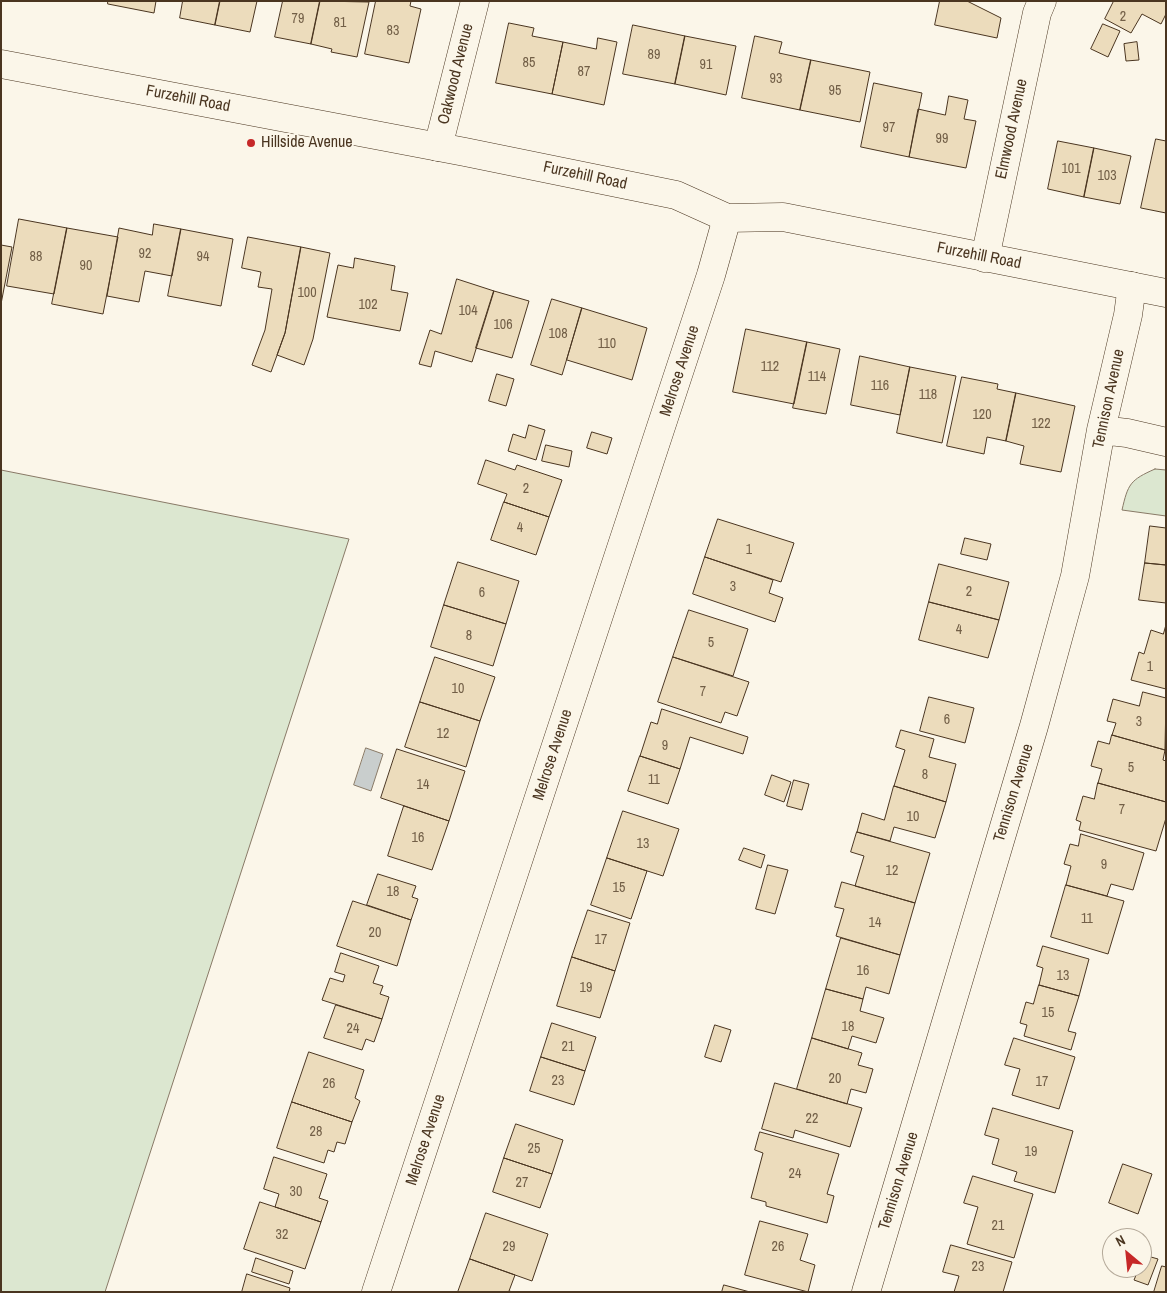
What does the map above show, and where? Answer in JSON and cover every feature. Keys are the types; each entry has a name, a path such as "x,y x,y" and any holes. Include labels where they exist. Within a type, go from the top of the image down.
{"street":[{"name":"Oakwood Avenue","path":"438,147 474,1"},
{"name":"Elmwood Avenue","path":"985,258 1037,13 1042,1"},
{"name":"Furzehill Road","path":"1,64 438,147 676,195 727,218 782,217 1166,293"},
{"name":"Melrose Avenue","path":"376,1292 712,276 727,218"},
{"name":"Tennison Avenue","path":"866,1292 1034,726 1070,595 1101,430 1128,315 1132,286"},
{"path":"1101,430 1126,433 1166,442"}],"green space":[{"path":"1155,469 1166,470 1166,516 1122,510 1131,484 1140,476"},
{"path":"1,470 349,539 105,1292 1,1292"}],"shaded area":[{"path":"366,748 383,754 371,791 354,785"}],"building":[{"path":"108,1 156,1 154,13 108,4"},
{"path":"183,1 220,1 215,25 180,18"},
{"path":"220,1 257,1 250,32 215,25"},
{"path":"283,1 320,1 311,44 275,37"},
{"path":"320,1 369,2 357,57 331,52 332,49 311,44"},
{"path":"376,1 411,1 410,6 421,9 409,63 365,54"},
{"path":"940,1 967,1 1001,18 997,38 935,25"},
{"path":"1114,1 1166,1 1166,14 1161,24 1142,14 1131,33 1105,19"},
{"path":"509,23 534,28 532,36 563,42 552,94 496,83"},
{"path":"1103,24 1120,31 1108,57 1091,49"},
{"path":"633,25 685,36 675,84 623,74"},
{"path":"685,36 736,46 726,95 675,84"},
{"path":"755,36 782,42 779,53 811,60 800,110 742,98"},
{"path":"598,38 617,42 604,105 552,94 563,42 596,49"},
{"path":"1137,42 1139,60 1126,61 1124,44"},
{"path":"811,60 870,72 860,122 800,110"},
{"path":"874,83 922,93 909,157 861,147"},
{"path":"949,96 968,100 964,119 976,121 966,168 909,157 918,109 945,115"},
{"path":"1156,139 1166,141 1166,213 1141,208"},
{"path":"1058,141 1094,148 1084,197 1048,189"},
{"path":"1094,148 1131,156 1120,204 1084,197"},
{"path":"19,219 67,228 54,294 7,286"},
{"path":"154,224 181,229 172,276 145,271 139,302 107,296 119,228 152,235"},
{"path":"67,228 118,237 103,314 52,304"},
{"path":"181,229 233,239 221,306 168,296"},
{"path":"248,237 301,247 285,333 271,372 252,365 265,330 272,289 258,287 261,272 242,268"},
{"path":"1,245 12,247 1,304"},
{"path":"301,247 330,253 313,339 304,365 277,355 285,333"},
{"path":"355,258 395,266 391,290 408,293 400,331 327,317 338,265 353,268"},
{"path":"457,279 494,291 472,362 435,351 431,367 419,364 430,330 441,334"},
{"path":"494,291 529,301 512,358 476,348"},
{"path":"552,299 582,308 562,375 531,365"},
{"path":"582,308 647,328 632,380 567,360"},
{"path":"746,329 807,342 794,404 733,392"},
{"path":"807,342 840,349 826,414 793,408"},
{"path":"860,356 910,367 900,415 851,405"},
{"path":"910,367 956,376 942,443 897,433"},
{"path":"497,374 514,379 506,406 489,401"},
{"path":"962,377 998,384 997,389 1016,393 1006,441 987,437 984,454 947,446"},
{"path":"1016,393 1075,406 1061,472 1020,464 1024,446 1006,441"},
{"path":"529,425 545,430 536,460 508,451 513,434 525,438"},
{"path":"592,432 612,438 607,454 587,448"},
{"path":"546,445 572,451 569,467 542,461"},
{"path":"486,460 515,470 517,465 562,480 549,517 504,502 507,494 478,484"},
{"path":"504,502 549,517 536,555 491,540"},
{"path":"718,519 794,543 781,582 705,557"},
{"path":"1150,526 1166,528 1166,565 1145,563"},
{"path":"965,538 991,544 987,560 961,554"},
{"path":"705,557 773,580 769,593 783,598 775,622 693,594"},
{"path":"458,562 519,581 506,624 444,605"},
{"path":"1145,563 1166,565 1166,603 1139,600"},
{"path":"939,564 1009,582 999,620 929,602"},
{"path":"929,602 999,620 988,658 919,640"},
{"path":"444,605 506,624 493,666 431,647"},
{"path":"689,610 748,629 733,676 673,657"},
{"path":"1166,625 1166,689 1131,680 1139,652 1144,654 1151,630 1163,634"},
{"path":"435,657 495,677 480,721 420,702"},
{"path":"673,657 749,682 737,716 725,712 721,723 658,702"},
{"path":"1143,692 1166,698 1165,750 1112,735 1116,723 1107,721 1113,699 1139,706"},
{"path":"929,697 974,708 965,743 920,731"},
{"path":"420,702 480,721 466,767 405,747"},
{"path":"662,709 748,737 743,754 690,737 680,769 640,756 651,722 657,724"},
{"path":"901,730 934,739 929,757 956,764 946,802 894,786 905,750 896,747"},
{"path":"1112,735 1165,750 1163,760 1166,761 1166,802 1098,783 1102,769 1091,766 1098,741 1109,744"},
{"path":"397,749 465,771 449,821 381,798"},
{"path":"640,756 680,769 668,804 628,791"},
{"path":"772,775 791,782 784,802 765,795"},
{"path":"794,780 809,784 802,810 787,806"},
{"path":"1098,783 1166,802 1166,818 1156,851 1079,830 1081,822 1076,820 1083,796 1094,799"},
{"path":"894,786 946,802 935,838 894,827 890,841 857,832 862,813 884,820"},
{"path":"404,806 449,821 432,870 388,856"},
{"path":"623,811 679,829 663,876 607,858"},
{"path":"857,832 930,853 915,903 855,886 864,856 851,852"},
{"path":"1081,834 1144,853 1133,890 1111,884 1107,896 1066,885 1071,866 1064,864 1070,844 1078,846"},
{"path":"744,848 765,855 761,868 739,860"},
{"path":"607,858 647,871 631,919 591,905"},
{"path":"768,865 788,870 775,914 756,909"},
{"path":"378,874 416,886 412,897 418,899 411,920 367,905"},
{"path":"842,882 915,903 900,955 836,936 844,909 835,907"},
{"path":"1066,885 1124,901 1108,954 1051,937"},
{"path":"353,901 411,920 397,966 337,946"},
{"path":"588,910 630,923 615,971 572,957"},
{"path":"841,938 900,955 889,994 866,987 863,999 826,989"},
{"path":"1043,946 1089,959 1079,996 1039,985 1043,968 1037,966"},
{"path":"341,953 379,966 373,983 383,986 380,994 389,997 382,1019 322,1000 330,978 343,982 345,975 335,972"},
{"path":"572,957 615,971 600,1018 557,1006"},
{"path":"1039,985 1079,996 1068,1031 1076,1033 1071,1050 1024,1036 1027,1025 1020,1023 1026,1002 1033,1004"},
{"path":"826,989 863,999 860,1011 884,1018 876,1043 852,1036 848,1049 812,1038"},
{"path":"336,1005 382,1019 374,1042 366,1039 362,1050 324,1038"},
{"path":"552,1023 596,1037 585,1071 541,1057"},
{"path":"715,1025 731,1030 721,1062 705,1057"},
{"path":"812,1038 862,1053 858,1065 873,1069 866,1093 851,1089 847,1104 797,1089"},
{"path":"1014,1038 1075,1057 1059,1109 1012,1095 1020,1069 1005,1065"},
{"path":"309,1052 364,1070 355,1098 360,1101 352,1122 292,1102"},
{"path":"541,1057 585,1071 574,1105 530,1091"},
{"path":"775,1083 862,1108 850,1147 795,1130 793,1138 762,1129"},
{"path":"292,1102 352,1122 345,1144 337,1142 334,1152 328,1150 324,1163 277,1148"},
{"path":"993,1108 1073,1131 1055,1193 1014,1181 1017,1172 992,1164 999,1139 985,1135"},
{"path":"516,1124 563,1140 552,1174 504,1158"},
{"path":"760,1132 839,1154 827,1194 834,1196 827,1223 766,1206 766,1202 751,1198 763,1153 755,1150"},
{"path":"274,1157 327,1174 319,1198 328,1201 321,1222 275,1207 279,1194 264,1189"},
{"path":"504,1158 552,1174 540,1208 493,1192"},
{"path":"1123,1164 1152,1174 1138,1214 1109,1203"},
{"path":"973,1176 1033,1194 1014,1258 967,1244 978,1207 964,1203"},
{"path":"260,1202 321,1222 305,1269 244,1249"},
{"path":"486,1213 548,1234 532,1281 470,1259"},
{"path":"760,1221 808,1234 800,1260 815,1265 808,1292 745,1275"},
{"path":"951,1245 1012,1262 1003,1292 954,1292 959,1276 943,1272"},
{"path":"1152,1257 1158,1259 1152,1275"},
{"path":"256,1258 293,1271 289,1284 252,1272"},
{"path":"470,1259 515,1275 509,1291 513,1292 458,1292"},
{"path":"1162,1266 1166,1267 1166,1292 1154,1292"},
{"path":"247,1274 290,1288 289,1292 242,1292"},
{"path":"1135,1278 1151,1278 1148,1285 1134,1280"},
{"path":"724,1285 750,1292 722,1292"}],"place":[{"name":"Hillside Avenue","path":"251,143"}]}
